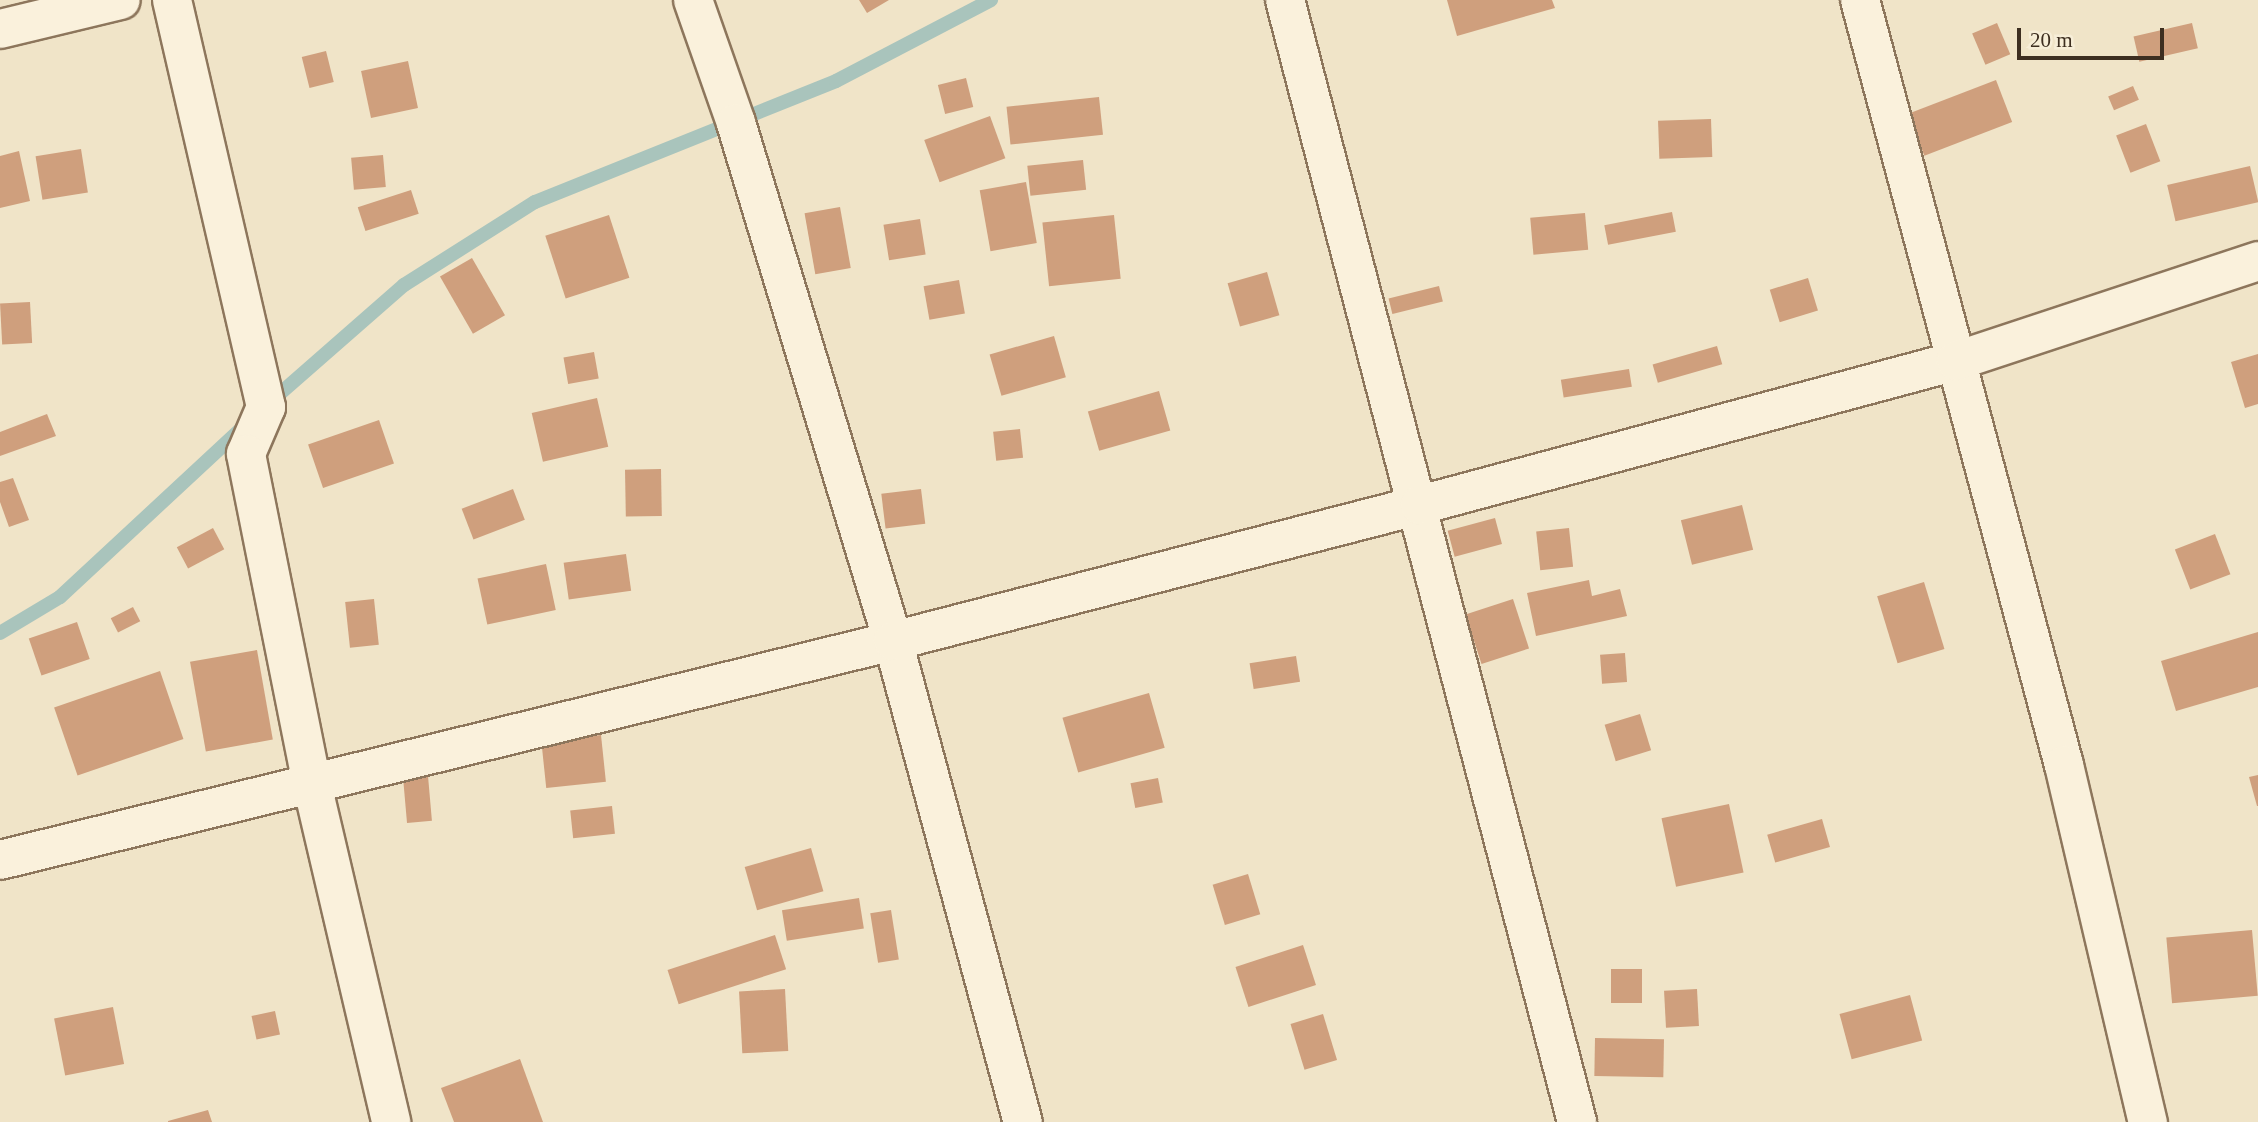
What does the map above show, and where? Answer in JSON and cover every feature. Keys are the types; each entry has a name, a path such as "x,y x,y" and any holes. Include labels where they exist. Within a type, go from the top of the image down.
{"street":[{"path":"0,29 121,0"},
{"path":"172,0 266,407 246,454 312,784 391,1122"},
{"path":"693,0 736,123 893,641 1023,1122"},
{"path":"1285,0 1420,505 1577,1122"},
{"path":"1860,0 2064,765 2148,1122"},
{"path":"0,860 893,641 1420,505 1956,361 2258,261"}],"building":[{"path":"859,0 889,0 867,13"},
{"path":"1447,0 1552,0 1555,8 1457,36"},
{"path":"1997,23 2010,54 1985,65 1972,34"},
{"path":"2192,23 2198,48 2139,62 2134,36"},
{"path":"326,51 334,82 309,88 302,57"},
{"path":"408,61 418,108 371,118 361,71"},
{"path":"966,78 973,107 945,114 938,85"},
{"path":"1996,80 2012,122 1924,156 1908,114"},
{"path":"2133,86 2139,100 2114,110 2108,97"},
{"path":"1099,97 1103,135 1010,145 1007,107"},
{"path":"990,116 1005,158 940,182 924,140"},
{"path":"1711,119 1712,157 1659,159 1658,121"},
{"path":"2146,124 2160,161 2130,173 2116,135"},
{"path":"81,149 88,192 42,200 36,156"},
{"path":"19,151 30,201 0,208 0,156"},
{"path":"383,155 386,187 354,190 351,158"},
{"path":"1083,160 1086,190 1030,196 1027,166"},
{"path":"2250,166 2258,202 2176,221 2167,185"},
{"path":"1026,182 1037,243 990,251 980,190"},
{"path":"411,190 419,214 365,231 358,207"},
{"path":"840,207 851,268 815,274 805,213"},
{"path":"1672,212 1676,232 1608,245 1604,225"},
{"path":"1585,213 1588,250 1533,255 1530,218"},
{"path":"609,215 629,278 566,298 545,236"},
{"path":"1114,215 1121,279 1049,286 1042,223"},
{"path":"920,219 926,255 889,260 883,225"},
{"path":"472,258 505,315 473,334 440,276"},
{"path":"1267,272 1279,315 1240,327 1228,283"},
{"path":"1808,278 1818,311 1780,322 1770,290"},
{"path":"959,280 965,313 929,320 924,286"},
{"path":"1439,286 1443,302 1392,314 1389,299"},
{"path":"30,302 32,343 2,345 0,304"},
{"path":"1054,336 1066,377 1001,396 990,354"},
{"path":"1717,346 1722,364 1658,383 1653,364"},
{"path":"594,352 599,379 568,384 563,357"},
{"path":"2258,354 2258,404 2245,408 2231,362"},
{"path":"1629,369 1632,387 1564,398 1561,380"},
{"path":"1159,391 1170,430 1099,451 1088,411"},
{"path":"597,398 608,447 543,462 532,413"},
{"path":"47,414 56,436 0,456 0,432"},
{"path":"379,420 394,463 323,488 308,444"},
{"path":"1020,429 1023,458 996,461 993,432"},
{"path":"661,469 662,516 626,517 625,470"},
{"path":"13,478 29,520 9,527 0,502 0,482"},
{"path":"513,489 525,520 473,540 462,509"},
{"path":"921,489 925,524 886,529 881,494"},
{"path":"1742,505 1753,550 1692,565 1681,520"},
{"path":"1495,518 1502,544 1455,557 1448,531"},
{"path":"213,528 224,549 188,568 177,547"},
{"path":"1569,528 1573,567 1540,570 1536,531"},
{"path":"2215,534 2230,574 2190,590 2175,549"},
{"path":"626,554 631,591 569,599 564,563"},
{"path":"546,564 556,610 487,625 478,579"},
{"path":"1589,580 1592,596 1620,589 1627,616 1536,636 1527,593"},
{"path":"1924,582 1944,649 1898,663 1877,596"},
{"path":"374,599 379,645 350,648 345,602"},
{"path":"1513,599 1529,648 1482,664 1465,614"},
{"path":"133,607 140,621 118,633 111,618"},
{"path":"77,622 90,659 41,675 29,639"},
{"path":"2258,632 2258,687 2176,711 2161,661"},
{"path":"257,650 273,740 206,751 190,662"},
{"path":"1625,653 1627,682 1602,684 1600,655"},
{"path":"1296,656 1300,682 1254,689 1250,663"},
{"path":"160,671 183,739 78,776 54,707"},
{"path":"1149,693 1165,748 1078,773 1062,718"},
{"path":"1640,714 1651,750 1616,761 1605,725"},
{"path":"601,735 606,782 546,788 541,741"},
{"path":"2258,775 2258,806 2257,806 2249,777"},
{"path":"428,776 432,821 407,823 403,778"},
{"path":"1158,778 1163,803 1135,808 1131,783"},
{"path":"1729,804 1744,872 1676,887 1662,818"},
{"path":"612,806 615,834 573,838 570,810"},
{"path":"1822,819 1830,847 1775,863 1767,835"},
{"path":"811,848 823,891 757,910 745,867"},
{"path":"1248,874 1260,914 1225,925 1213,885"},
{"path":"859,898 864,929 787,941 782,910"},
{"path":"891,910 899,959 878,963 870,913"},
{"path":"2252,930 2258,996 2172,1003 2166,937"},
{"path":"775,935 786,969 679,1004 668,970"},
{"path":"1303,945 1316,985 1248,1007 1235,967"},
{"path":"1611,969 1642,969 1642,1003 1611,1003"},
{"path":"785,989 788,1051 742,1053 739,991"},
{"path":"1697,989 1699,1026 1666,1028 1664,991"},
{"path":"1910,995 1922,1040 1852,1059 1839,1014"},
{"path":"113,1007 124,1064 65,1075 54,1018"},
{"path":"275,1011 280,1034 257,1039 252,1016"},
{"path":"1323,1014 1337,1060 1305,1070 1290,1024"},
{"path":"1595,1038 1664,1039 1663,1077 1594,1076"},
{"path":"520,1059 543,1122 454,1122 441,1088"},
{"path":"208,1110 212,1122 168,1122 168,1121"}],"waterway":[{"path":"268,404 404,285 535,202 836,81 991,0"},
{"path":"0,633 60,597 245,425"}]}
